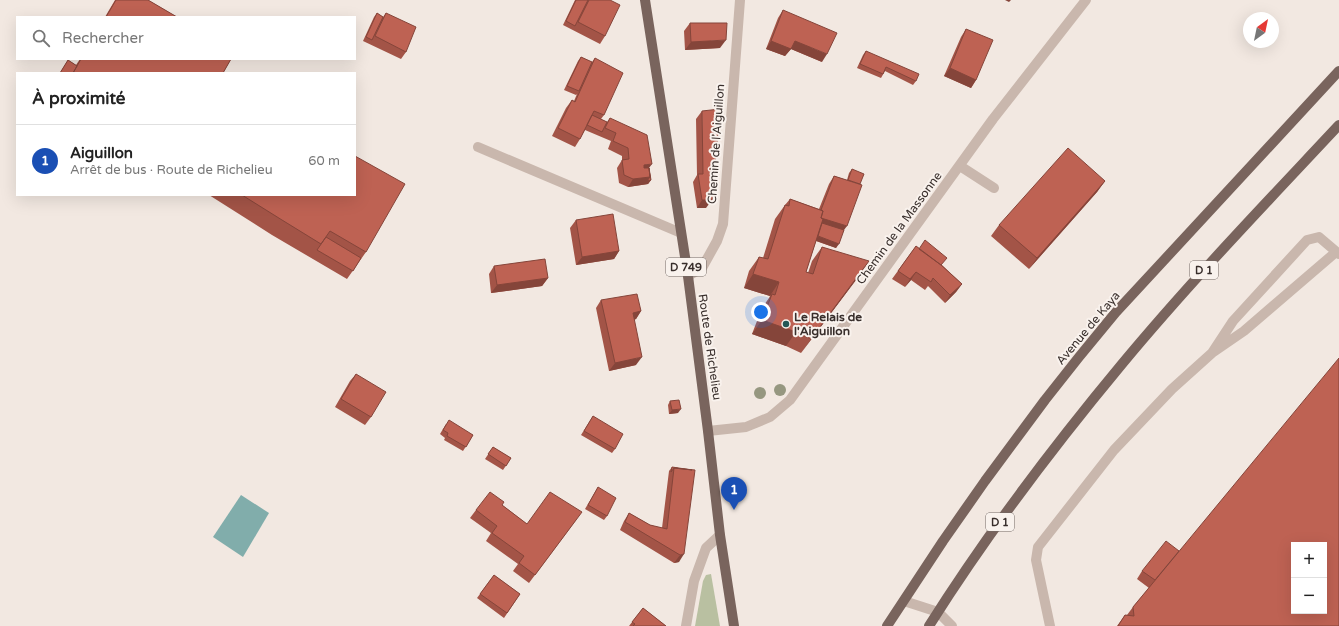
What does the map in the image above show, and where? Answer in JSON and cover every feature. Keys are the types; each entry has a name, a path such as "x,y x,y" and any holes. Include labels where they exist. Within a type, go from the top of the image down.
{"main road":[{"name":"Route de Richelieu","path":"645,0 688,276 720,535 734,626"},
{"name":"Avenue de Kaya","path":"887,626 943,541 1045,400 1112,318 1339,71"},
{"name":"D 1","path":"929,626 1013,503 1123,363 1194,282 1339,125"}],"street":[{"name":"Chemin de l'Aiguillon","path":"688,276 702,268 716,241 722,224 740,0"},
{"name":"Chemin de la Massonne","path":"708,431 746,427 770,417 790,400 993,119 1086,0"},
{"path":"478,147 681,233"},
{"path":"960,166 994,188"},
{"path":"1050,626 1036,560 1038,547 1114,450 1172,389 1212,353 1244,331 1338,253 1319,237 1306,240 1232,321 1212,353"},
{"path":"686,626 694,581 706,548 720,535"},
{"path":"904,601 938,612 952,626"}],"green space":[{"path":"711,574 720,626 695,626 703,581 706,575"}],"water":[{"path":"241,495 269,513 243,557 213,537"}],"building":[{"path":"116,0 148,0 175,16 107,16"},
{"path":"576,0 588,0 575,26 566,21"},
{"path":"589,0 610,0 620,5 605,36 578,22"},
{"path":"783,10 837,33 827,54 795,41 791,49 771,41"},
{"path":"377,13 383,17 372,40 366,37"},
{"path":"386,13 416,27 406,52 375,36"},
{"path":"690,23 727,23 726,40 691,42"},
{"path":"966,29 993,40 976,80 950,68"},
{"path":"866,51 919,74 916,81 886,67 883,74 860,64"},
{"path":"581,57 592,62 579,91 567,86"},
{"path":"595,58 623,73 604,115 594,111 580,139 558,128 572,100 575,102"},
{"path":"68,60 77,66 74,72 61,72"},
{"path":"80,60 230,60 224,72 74,72"},
{"path":"720,109 712,200 702,200 698,174 703,174 702,111"},
{"path":"592,115 607,122 602,132 587,125"},
{"path":"610,118 647,135 652,164 644,165 644,168 649,168 650,177 633,179 624,175 622,160 629,159 628,148 613,141 616,133 605,128"},
{"path":"1068,148 1105,181 1037,258 999,225"},
{"path":"356,157 405,184 366,252 330,231 321,244 244,196 356,196"},
{"path":"852,169 864,174 860,184 848,180"},
{"path":"834,176 862,185 847,226 821,218 823,211 821,210"},
{"path":"790,199 823,211 821,218 823,219 806,272 813,274 822,247 869,261 811,339 762,320 772,294 775,295 779,282 753,274 759,257 768,259 785,205 789,206"},
{"path":"613,214 619,251 582,257 576,220"},
{"path":"822,223 844,230 839,244 818,236"},
{"path":"326,237 361,258 353,271 317,250"},
{"path":"925,240 947,258 941,265 919,249"},
{"path":"916,246 941,265 962,284 950,295 933,278 931,282 916,272 910,279 898,271"},
{"path":"545,259 548,278 497,285 494,266"},
{"path":"637,294 641,311 633,313 642,357 615,363 601,300"},
{"path":"1339,358 1339,626 1118,626 1125,615 1134,616 1133,607"},
{"path":"356,374 386,392 371,417 341,399"},
{"path":"679,400 681,409 672,410 670,401"},
{"path":"593,416 623,434 615,449 584,431"},
{"path":"449,420 473,435 466,447 447,436 448,433 443,430"},
{"path":"493,447 511,458 506,466 488,454"},
{"path":"672,467 692,470 674,468 671,472"},
{"path":"674,468 695,470 684,554 680,555 625,522 629,513 650,525 667,529"},
{"path":"598,487 616,498 607,516 588,505"},
{"path":"490,492 504,502 502,505 527,524 550,492 582,512 535,575 519,563 524,556 492,533 497,526 476,510"},
{"path":"1166,541 1179,551 1155,580 1142,571"},
{"path":"494,575 520,594 507,613 480,594"},
{"path":"643,608 666,626 633,626 635,624 632,622"}],"place":[{"name":"Le Relais de l'Aiguillon","path":"786,324"},
{"name":"Aiguillon","path":"734,510"}]}
